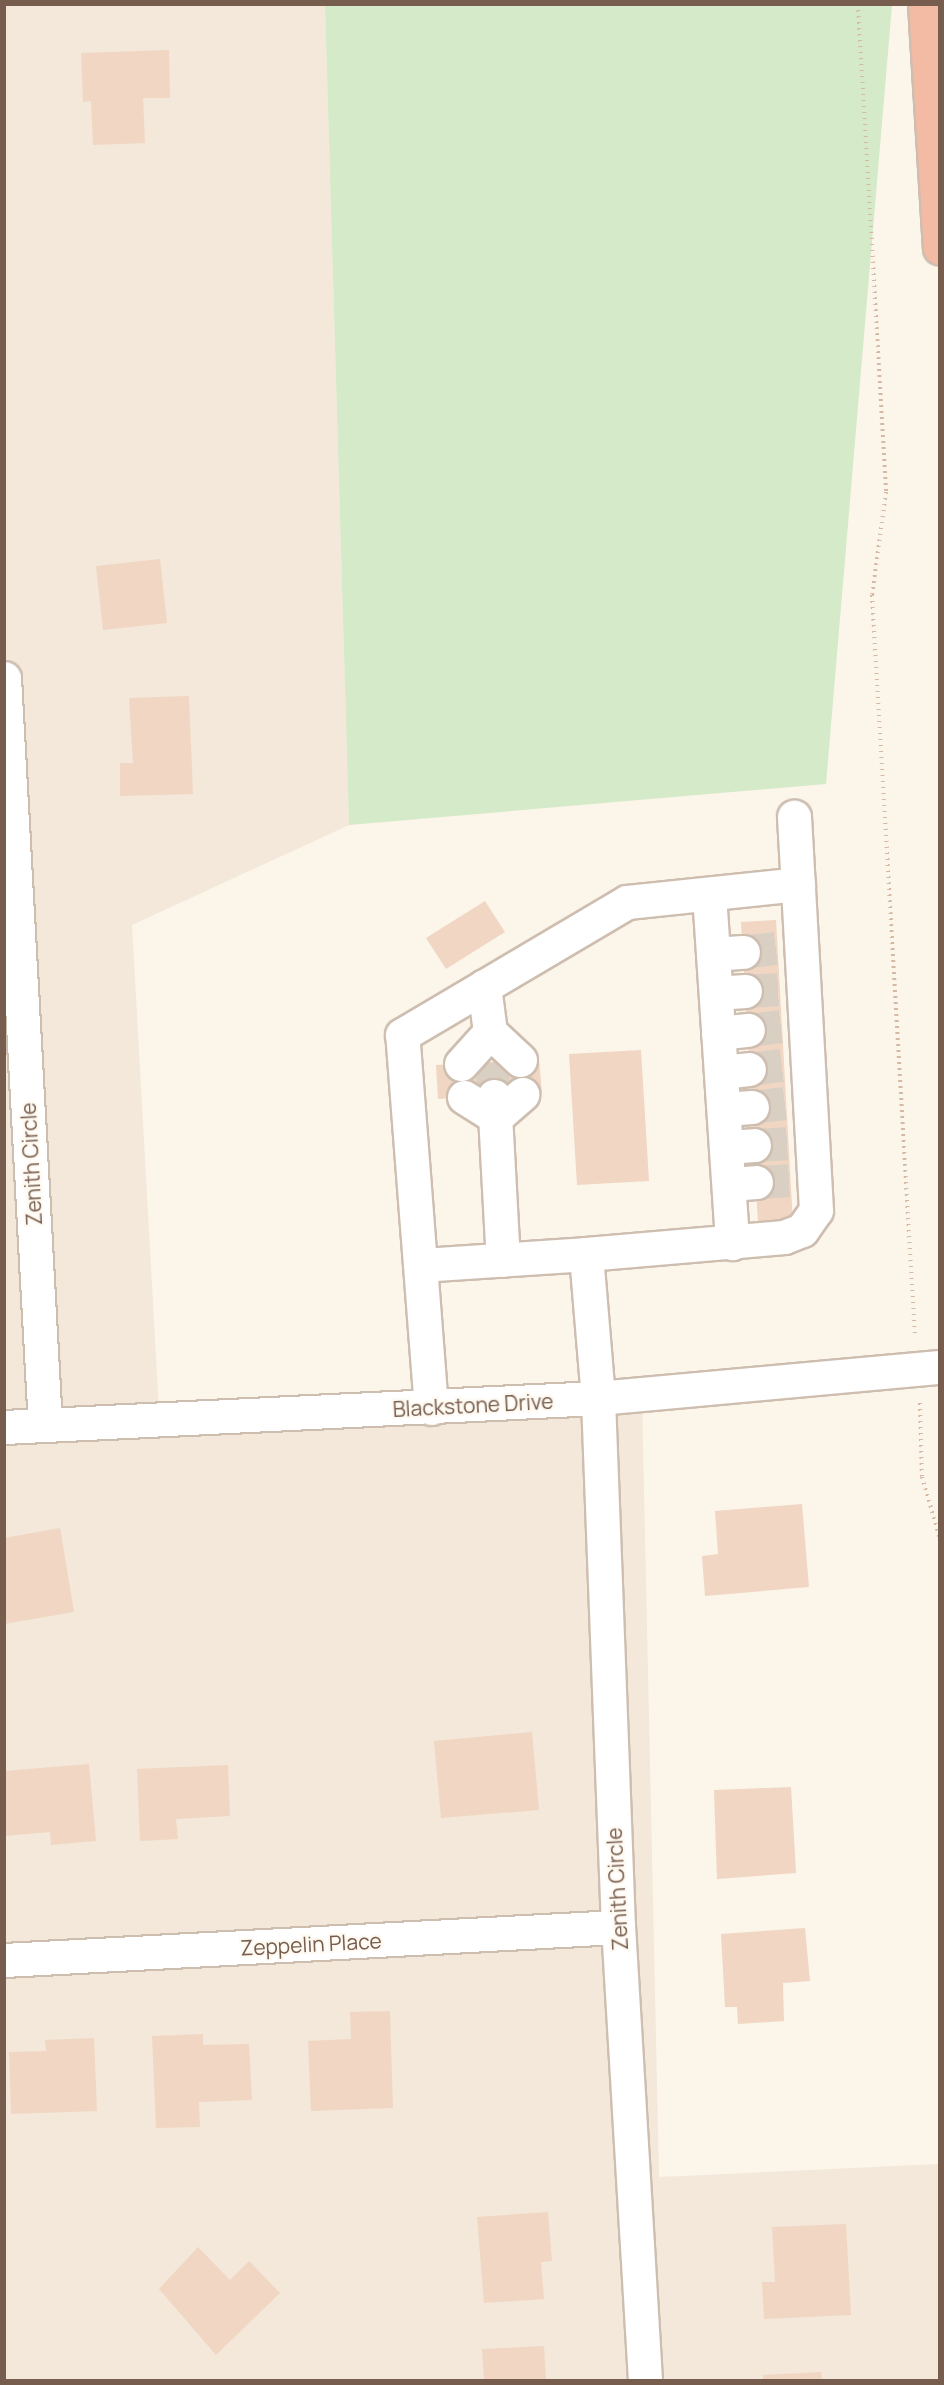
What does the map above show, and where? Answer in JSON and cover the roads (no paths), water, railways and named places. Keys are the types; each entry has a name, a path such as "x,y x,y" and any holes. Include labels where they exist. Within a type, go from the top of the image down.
{"highway":[{"path":"925,4 939,248"}],"street":[{"name":"Zenith Circle","path":"4,678 9,905 45,1425"},
{"path":"420,1265 784,1238 802,1230 816,1210 802,1179 791,988 790,947 798,884 794,817"},
{"path":"431,1408 402,1035 627,902 798,884"},
{"path":"709,894 728,953 742,1183 732,1242"},
{"path":"484,986 490,1054"},
{"path":"494,1101 502,1260"},
{"name":"Zenith Circle","path":"586,1254 598,1398 618,1927 645,2380"},
{"name":"Blackstone Drive","path":"4,1427 431,1408 598,1398 939,1367"},
{"name":"Zeppelin Place","path":"4,1960 618,1927"}],"tunnel":[{"path":"743,952 778,948"},
{"path":"745,991 780,989"},
{"path":"748,1030 782,1026"},
{"path":"492,1062 494,1096"},
{"path":"749,1069 784,1065"},
{"path":"752,1107 786,1103"},
{"path":"754,1145 788,1143"},
{"path":"756,1182 790,1180"}]}
